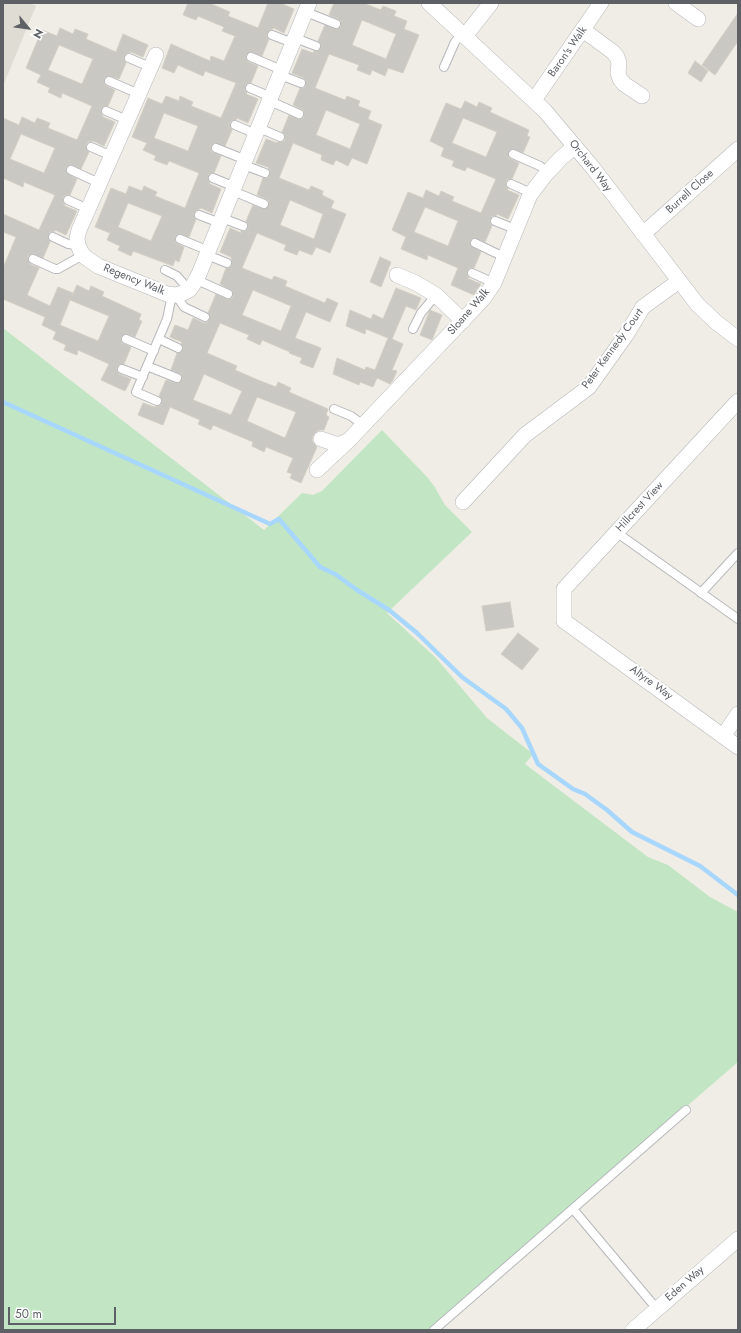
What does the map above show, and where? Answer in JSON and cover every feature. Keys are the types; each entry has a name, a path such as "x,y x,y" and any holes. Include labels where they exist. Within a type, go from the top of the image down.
{"street":[{"name":"Orchard Way","path":"429,3 534,100 557,124 707,315 738,339"},
{"path":"464,35 491,3"},
{"name":"Baron's Walk","path":"534,100 601,3"},
{"path":"676,3 698,19"},
{"path":"183,290 208,253 294,41 306,6"},
{"path":"583,30 613,52 619,63 618,73 620,79 624,84 642,96"},
{"path":"81,250 78,238 79,230 153,61"},
{"name":"Sloane Walk","path":"317,470 349,440 483,299 494,283 531,193 547,172 575,146"},
{"name":"Burrell Close","path":"643,234 738,149"},
{"name":"Regency Walk","path":"81,250 98,266 183,290"},
{"path":"397,275 416,283 436,295 463,321"},
{"name":"Peter Kennedy Court","path":"463,502 526,435 589,387 626,335 643,307 679,281"},
{"name":"Hillcrest View","path":"564,621 564,588 738,401"},
{"path":"321,439 336,444 341,444 349,440"},
{"name":"Altyre Way","path":"564,621 724,735 738,747"},
{"path":"724,735 738,714"},
{"name":"Eden Way","path":"633,1330 738,1238"}],"lane":[{"path":"306,6 336,24"},
{"path":"272,34 316,46"},
{"path":"444,67 455,42 464,35"},
{"path":"251,57 301,83"},
{"path":"129,58 153,61"},
{"path":"109,81 139,94"},
{"path":"250,88 299,114"},
{"path":"106,111 127,120"},
{"path":"235,124 280,137"},
{"path":"91,147 112,156"},
{"path":"216,148 265,173"},
{"path":"513,154 540,166 547,172"},
{"path":"71,170 100,184"},
{"path":"213,178 264,204"},
{"path":"511,184 531,193"},
{"path":"68,200 88,209"},
{"path":"199,215 243,226"},
{"path":"496,221 515,229"},
{"path":"33,259 58,269 81,250 53,237"},
{"path":"180,239 227,263"},
{"path":"475,244 504,257"},
{"path":"165,270 177,276 183,290 184,307 205,317"},
{"path":"472,273 494,283"},
{"path":"183,290 228,294"},
{"path":"157,401 136,392 168,319 183,290"},
{"path":"413,329 421,313 436,295"},
{"path":"126,339 154,351"},
{"path":"159,339 178,348"},
{"path":"147,366 177,378"},
{"path":"122,368 143,377"},
{"path":"334,409 351,416 363,425"},
{"path":"616,532 738,619"},
{"path":"701,593 738,553"},
{"path":"434,1330 686,1110"},
{"path":"573,1209 657,1309"}],"shaded area":[{"path":"3,3 30,3 36,6 3,86"}],"green space":[{"path":"3,328 264,530 302,493 313,495 322,491 382,430 428,478 445,505 472,532 387,613 436,658 487,718 533,754 525,764 648,857 668,865 710,897 738,912 738,1062 428,1330 3,1330"}],"building":[{"path":"188,3 209,3 230,12 228,16 258,28 268,3 280,3 294,9 284,33 274,28 267,33 269,39 262,56 251,52 246,55 247,61 258,66 251,83 246,84 246,94 258,99 248,123 237,118 236,120 232,120 230,122 232,130 225,146 216,143 211,146 212,152 221,156 214,173 209,174 208,179 210,184 221,189 212,213 201,208 194,213 196,219 189,237 180,234 175,237 176,243 184,247 179,262 175,260 173,266 133,251 131,256 118,250 120,246 107,240 110,233 95,227 111,188 126,194 129,186 142,191 144,186 157,192 155,196 185,208 199,173 169,161 167,165 154,160 156,156 143,150 147,143 132,137 148,98 162,104 166,96 179,101 180,96 193,102 191,106 221,118 236,83 205,71 203,76 178,65 174,73 162,68 171,44 210,61 211,56 224,61 235,36 222,31 224,27 198,16 196,20 183,15","holes":["164,113 198,126 188,151 154,138","128,203 162,216 151,241 118,227"]},
{"path":"334,3 363,3 381,10 383,6 396,11 394,16 407,21 404,29 419,35 403,73 388,68 385,76 372,70 370,75 357,70 359,65 329,54 315,88 345,100 347,96 360,101 358,106 371,111 368,119 382,125 367,164 352,158 348,166 336,160 333,165 321,160 322,155 293,143 279,178 309,190 311,186 323,191 322,195 334,201 331,208 346,214 330,253 316,247 312,255 299,250 297,255 284,250 286,245 257,233 242,268 272,280 274,276 287,281 285,286 325,303 327,298 338,303 330,322 306,312 295,338 321,348 313,368 300,363 302,358 289,353 290,352 262,340 260,345 247,339 249,335 220,323 207,353 237,366 235,370 276,387 278,382 291,388 289,392 328,409 326,415 329,417 324,430 319,430 313,436 312,441 317,447 301,483 290,478 292,474 287,472 293,458 266,447 264,452 252,446 253,442 213,425 211,430 198,424 200,420 170,407 163,425 138,415 143,403 154,407 161,405 162,400 159,396 166,380 177,383 182,380 181,374 171,370 177,353 181,352 183,348 182,342 170,337 175,325 188,330 193,318 204,323 208,322 210,317 208,313 216,294 228,299 233,297 232,291 220,284 226,268 232,265 231,257 220,252 230,228 241,233 241,231 248,228 246,221 253,205 264,209 269,206 268,200 257,195 263,178 269,177 270,172 268,167 256,163 266,139 277,143 285,140 285,136 282,132 289,115 299,119 304,117 303,110 293,105 300,88 305,87 306,82 304,78 292,73 302,49 313,53 321,48 318,41 325,25 336,29 341,26 340,20 329,15","holes":["362,20 396,34 386,59 352,45","326,110 360,124 350,149 316,135","290,200 323,214 314,239 280,225","253,290 291,306 281,331 242,315","204,374 242,391 231,415 193,400","257,397 296,412 285,438 247,421"]},
{"path":"738,13 738,41 715,75 702,65"},
{"path":"60,28 73,34 75,29 88,34 86,39 116,52 123,34 148,45 143,57 131,52 125,54 124,58 126,63 119,79 109,76 104,78 105,85 115,90 108,106 102,107 101,112 103,117 115,122 104,146 93,141 86,144 86,148 89,152 81,169 71,165 66,168 67,173 77,179 70,195 65,195 63,201 65,206 77,211 66,235 55,230 54,232 50,232 48,237 50,242 43,258 32,254 28,256 30,264 39,268 27,295 50,306 58,287 73,293 72,296 77,285 89,291 91,286 104,292 102,296 141,314 139,320 142,321 135,337 126,334 121,337 122,343 131,347 124,364 117,367 119,374 131,379 125,391 101,380 109,364 78,350 77,355 64,350 66,345 53,339 56,332 42,325 45,317 3,299 3,268 16,237 3,232 3,214 39,230 55,195 24,182 23,187 3,178 3,118 19,125 22,117 35,123 37,118 50,123 48,128 77,140 92,106 62,93 61,98 48,92 50,88 37,82 41,75 26,68 42,30 57,36","holes":["59,45 93,59 82,84 48,70","21,134 55,148 44,173 10,159","70,300 109,316 98,341 60,325"]},
{"path":"695,61 708,71 701,82 688,73"},
{"path":"465,101 477,107 479,102 492,108 490,112 529,130 527,136 530,137 523,153 513,149 508,152 509,158 519,163 512,179 508,179 506,182 508,188 507,190 519,195 508,219 497,214 496,216 492,216 490,221 492,226 485,242 475,238 470,241 471,246 481,252 474,268 469,268 467,273 469,279 481,284 474,295 451,285 458,268 428,255 427,260 401,249 406,237 392,230 408,192 423,198 426,190 439,196 441,191 454,197 452,201 481,213 496,179 467,167 465,171 452,166 454,161 441,156 444,148 430,141 446,103 461,109","holes":["463,118 497,132 486,157 452,143","425,207 458,221 448,246 414,232"]},
{"path":"380,257 391,262 381,287 370,282"},
{"path":"396,288 421,298 416,310 406,306 392,339 403,344 392,370 397,371 393,380 390,384 377,378 373,387 360,382 359,385 333,374 337,358 365,370 366,367 375,370 388,338 366,329 365,334 346,326 350,310 371,319 373,314 383,319"},
{"path":"430,310 442,315 432,340 420,335"},
{"path":"510,602 514,627 486,631 482,606"},
{"path":"518,633 539,649 522,670 501,654"}],"waterway":[{"path":"3,402 270,524 279,519 320,567 335,574 389,610 417,633 462,677 506,709 522,728 538,764 573,789 585,794 607,810 632,832 700,866 738,895"}]}
